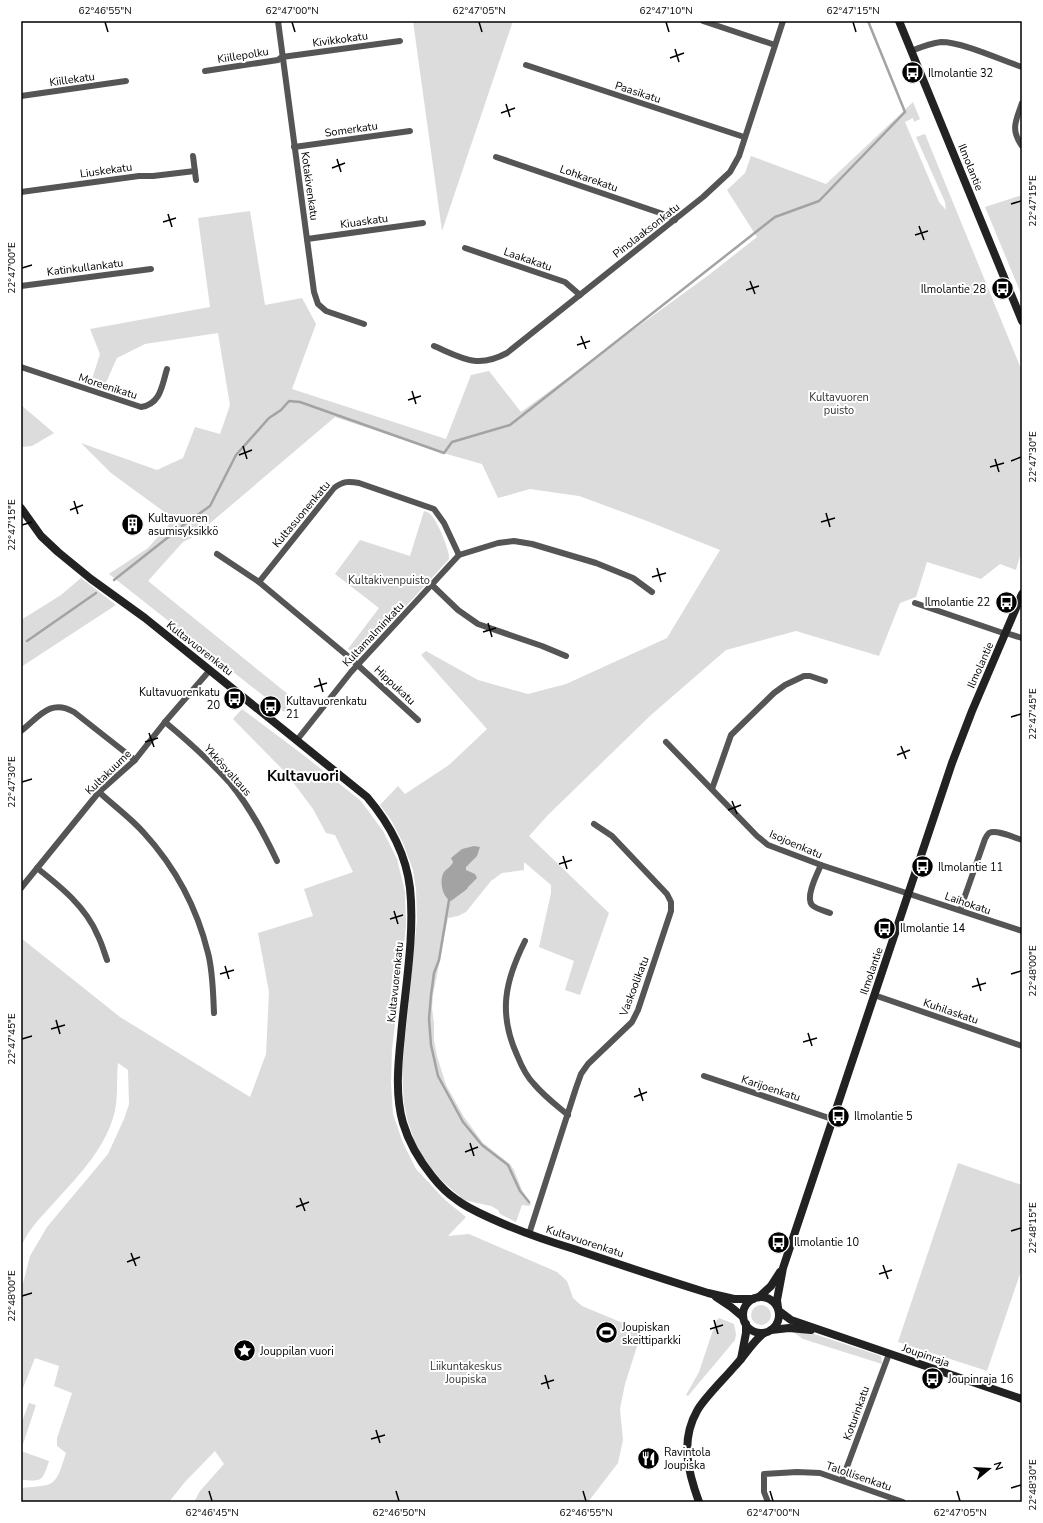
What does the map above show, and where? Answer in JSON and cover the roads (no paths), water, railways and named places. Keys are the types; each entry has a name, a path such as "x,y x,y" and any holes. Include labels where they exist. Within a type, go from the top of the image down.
{"street":[{"name":"Kotakivenkatu","path":"278,21 314,292 318,304 326,311 364,324"},
{"path":"703,21 775,45"},
{"name":"Pinolaaksonkatu","path":"434,346 473,361 484,362 495,360 507,354 704,197 730,172 739,156 783,21"},
{"name":"Ilmolantie","path":"899,21 1022,321"},
{"name":"Kivikkokatu","path":"282,57 400,41"},
{"path":"912,51 931,44 942,42 956,44 1022,67"},
{"name":"Kiillepolku","path":"205,71 278,60 282,57"},
{"name":"Paasikatu","path":"526,65 744,137"},
{"name":"Kiillekatu","path":"21,96 126,81"},
{"path":"1022,103 1015,126 1016,137 1022,146"},
{"name":"Somerkatu","path":"294,148 410,131"},
{"path":"193,156 196,180"},
{"name":"Lohkarekatu","path":"496,157 666,215 675,220"},
{"name":"Liuskekatu","path":"21,192 139,176 153,176 194,171"},
{"name":"Kiuaskatu","path":"307,239 423,223"},
{"name":"Laakakatu","path":"465,248 565,282 580,295"},
{"name":"Katinkullankatu","path":"21,286 151,269"},
{"name":"Moreenikatu","path":"21,367 141,408 149,406 154,402 158,396 167,369"},
{"name":"Kultasuonenkatu","path":"258,582 334,488 340,483 347,481 434,509 444,523 459,555"},
{"name":"Kultavuorenkatu","path":"21,508 41,536 58,552 91,579 144,618 297,740 367,798 379,811 390,829 406,865 412,912 399,1050 399,1102 403,1122 411,1144 423,1165 438,1184 456,1200 492,1219 530,1234 708,1293 734,1299 756,1298"},
{"path":"459,555 498,543 514,541 532,544 596,563 633,578 652,592"},
{"path":"217,554 258,582 358,664"},
{"name":"Kultamalminkatu","path":"297,740 358,664 459,555"},
{"path":"432,585 458,610 478,624 566,656"},
{"name":"Ilmolantie","path":"778,1309 777,1300 783,1268 952,763 972,711 1022,594"},
{"path":"915,603 1022,638"},
{"name":"Hippukatu","path":"358,664 418,720"},
{"name":"Kultakuume","path":"21,888 99,792 135,760 165,722 210,670"},
{"path":"712,789 731,735 774,693 804,676 810,676 825,681"},
{"path":"21,731 50,707 66,707 135,760"},
{"name":"Ykkösvaltaus","path":"165,722 206,758 231,784 254,818 277,862"},
{"name":"Isojoenkatu","path":"666,742 757,836 768,845 821,865 908,893"},
{"path":"99,792 144,832 160,852 183,886 195,913 208,953 213,980 214,1013"},
{"name":"Vaskoolikatu","path":"530,1234 581,1074 588,1064 632,1022 638,1010 671,911 671,902 667,894 612,836 594,824"},
{"path":"960,910 985,838 993,832 1022,840"},
{"path":"821,865 809,899 813,905 830,913"},
{"path":"38,868 63,889 88,917 98,936 106,960"},
{"name":"Laihokatu","path":"908,893 1022,931"},
{"path":"525,941 514,964 507,988 507,1026 514,1049 522,1067 533,1084 568,1115"},
{"name":"Kuhilaskatu","path":"874,995 1022,1046"},
{"name":"Karijoenkatu","path":"704,1076 832,1119"},
{"name":"Ilmolantie","path":"756,1298 771,1286 783,1268"},
{"name":"Kultavuorenkatu","path":"708,1293 731,1307 744,1321"},
{"path":"699,1502 687,1462 687,1445 690,1424 697,1410 741,1361 758,1337 768,1332 778,1322 778,1309 770,1299 756,1298 745,1307 744,1321 746,1333 741,1361"},
{"name":"Joupinraja","path":"778,1309 791,1320 1022,1399"},
{"path":"744,1321 753,1331 768,1332"},
{"name":"Joupinraja","path":"768,1332 789,1328 824,1331"},
{"name":"Koturinkatu","path":"842,1480 889,1354"},
{"name":"Talollisenkatu","path":"768,1502 764,1492 764,1474 797,1472 820,1473 903,1502"}],"waterway":[{"path":"182,526 210,506 236,455 269,418 281,410 289,401 300,402 444,453 452,442 510,425 775,217 819,201 905,112 868,21"},
{"path":"114,580 176,531"},
{"path":"27,641 96,593"},
{"path":"449,900 439,960 434,973 429,1019 431,1045 438,1076 463,1122 482,1145 508,1165 520,1191 529,1202"}],"place":[{"name":"Ilmolantie 32","path":"913,73"},
{"name":"Ilmolantie 28","path":"1002,289"},
{"name":"Kultavuoren asumisyksikkö","path":"132,524"},
{"name":"Ilmolantie 22","path":"1006,602"},
{"name":"Kultavuorenkatu 20","path":"235,698"},
{"name":"Kultavuorenkatu 21","path":"271,707"},
{"name":"Ilmolantie 11","path":"922,867"},
{"name":"Ilmolantie 14","path":"884,928"},
{"name":"Ilmolantie 5","path":"839,1116"},
{"name":"Ilmolantie 10","path":"779,1242"},
{"name":"Joupiskan skeittiparkki","path":"606,1333"},
{"name":"Jouppilan vuori","path":"245,1351"},
{"name":"Joupinraja 16","path":"933,1379"},
{"name":"Ravintola Joupiska","path":"649,1458"}],"district":[{"name":"Kultavuori","path":"303,776"}],"park label":[{"name":"Kultavuoren puisto","path":"839,403"},
{"name":"Kultakivenpuisto","path":"389,580"},
{"name":"Liikuntakeskus Joupiska","path":"466,1372"}]}
